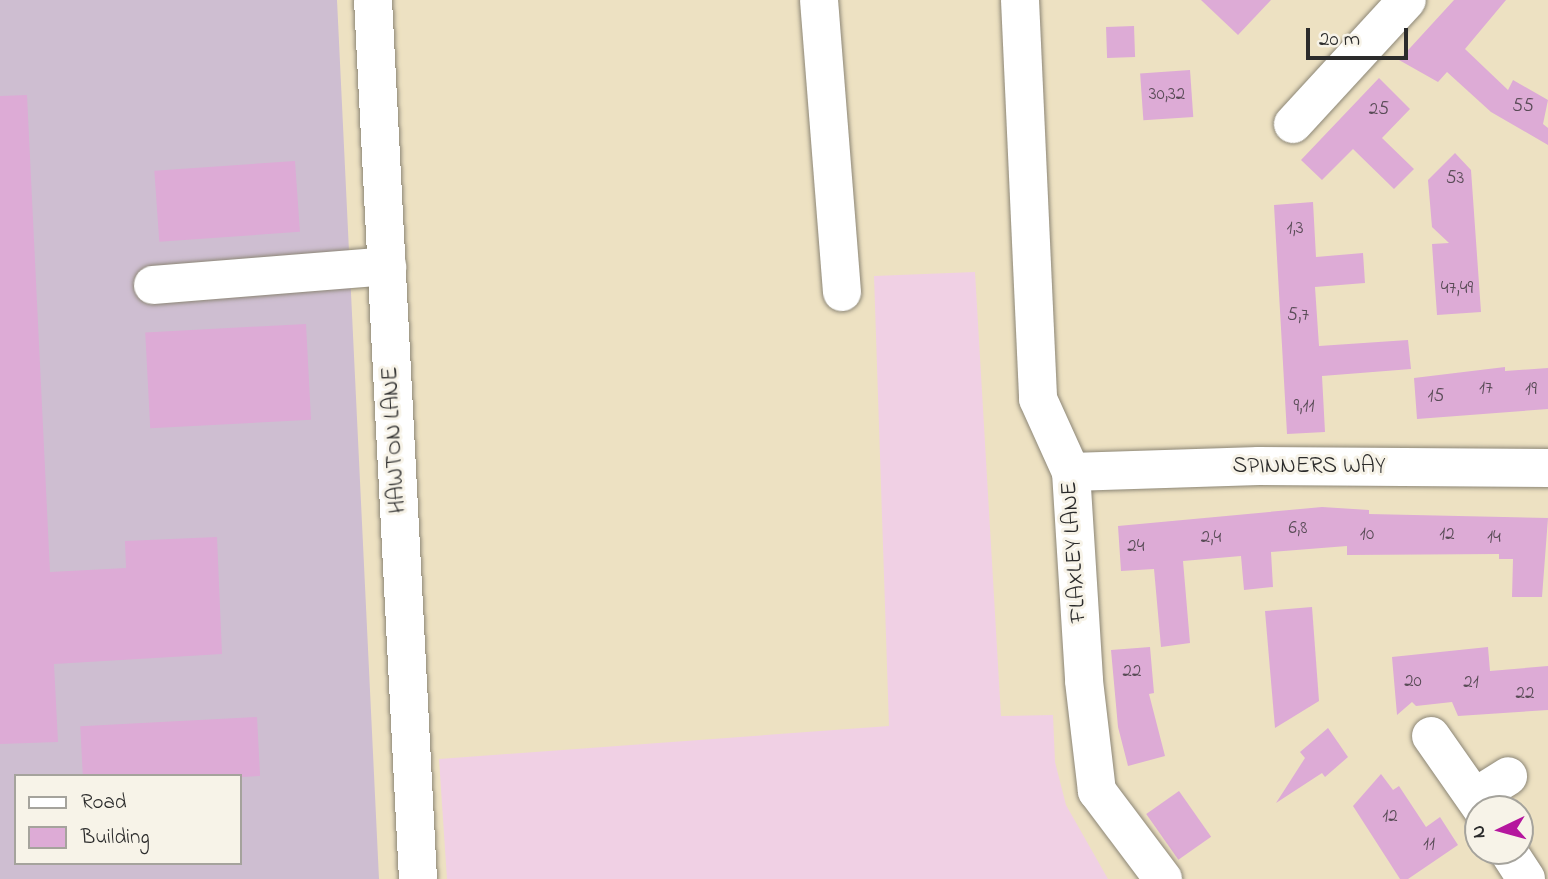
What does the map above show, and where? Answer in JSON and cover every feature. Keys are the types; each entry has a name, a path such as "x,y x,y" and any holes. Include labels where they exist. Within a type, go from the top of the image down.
{"street":[{"name":"HAWTON LANE","path":"373,0 418,879"},
{"path":"819,0 842,292"},
{"name":"FLAXLEY LANE","path":"1020,0 1038,399 1070,472 1084,681 1097,790 1163,879"},
{"path":"1293,124 1407,0"},
{"path":"153,285 387,266"},
{"name":"SPINNERS WAY","path":"1070,472 1259,466 1548,468"},
{"path":"1432,736 1473,795"},
{"path":"1488,795 1508,776"}],"shaded area":[{"path":"0,0 337,0 379,879 0,879"},
{"path":"975,272 1001,716 1053,715 1055,762 1066,805 1108,879 447,879 439,759 889,726 874,276"}],"building":[{"path":"1201,0 1271,0 1238,35"},
{"path":"1454,0 1506,0 1465,49 1508,90 1513,80 1548,100 1543,124 1548,128 1548,145 1491,112 1447,72 1438,82 1399,60"},
{"path":"1134,26 1135,57 1107,58 1106,27"},
{"path":"1190,70 1193,117 1143,120 1140,73"},
{"path":"1379,78 1410,109 1382,138 1414,169 1394,189 1353,149 1322,180 1301,160"},
{"path":"27,95 50,572 126,568 125,541 217,537 222,654 54,664 58,742 0,744 0,96"},
{"path":"1455,153 1471,170 1481,312 1437,315 1432,244 1449,243 1432,227 1428,180"},
{"path":"295,161 300,232 159,242 154,171"},
{"path":"1313,202 1316,257 1363,253 1365,283 1315,287 1319,346 1408,340 1411,369 1322,376 1325,432 1287,434 1274,205"},
{"path":"306,324 311,420 150,428 145,332"},
{"path":"1505,367 1505,371 1548,368 1548,409 1417,419 1414,378"},
{"path":"1322,507 1369,510 1369,514 1548,518 1542,597 1512,597 1513,559 1499,559 1499,554 1347,555 1347,546 1271,552 1273,587 1244,590 1241,556 1183,561 1190,643 1161,647 1154,569 1121,571 1118,526"},
{"path":"1312,607 1319,701 1275,728 1265,611"},
{"path":"1150,647 1154,693 1149,694 1165,756 1128,766 1118,727 1111,650"},
{"path":"1488,647 1490,671 1548,666 1548,710 1458,716 1452,702 1416,706 1412,702 1397,715 1392,657"},
{"path":"257,717 260,776 83,774 80,726"},
{"path":"1328,728 1348,757 1325,777 1322,773 1276,803 1305,758 1300,752"},
{"path":"1381,774 1393,790 1399,786 1426,827 1440,817 1458,845 1408,879 1400,879 1353,806"},
{"path":"1179,791 1211,837 1178,860 1146,814"}]}
